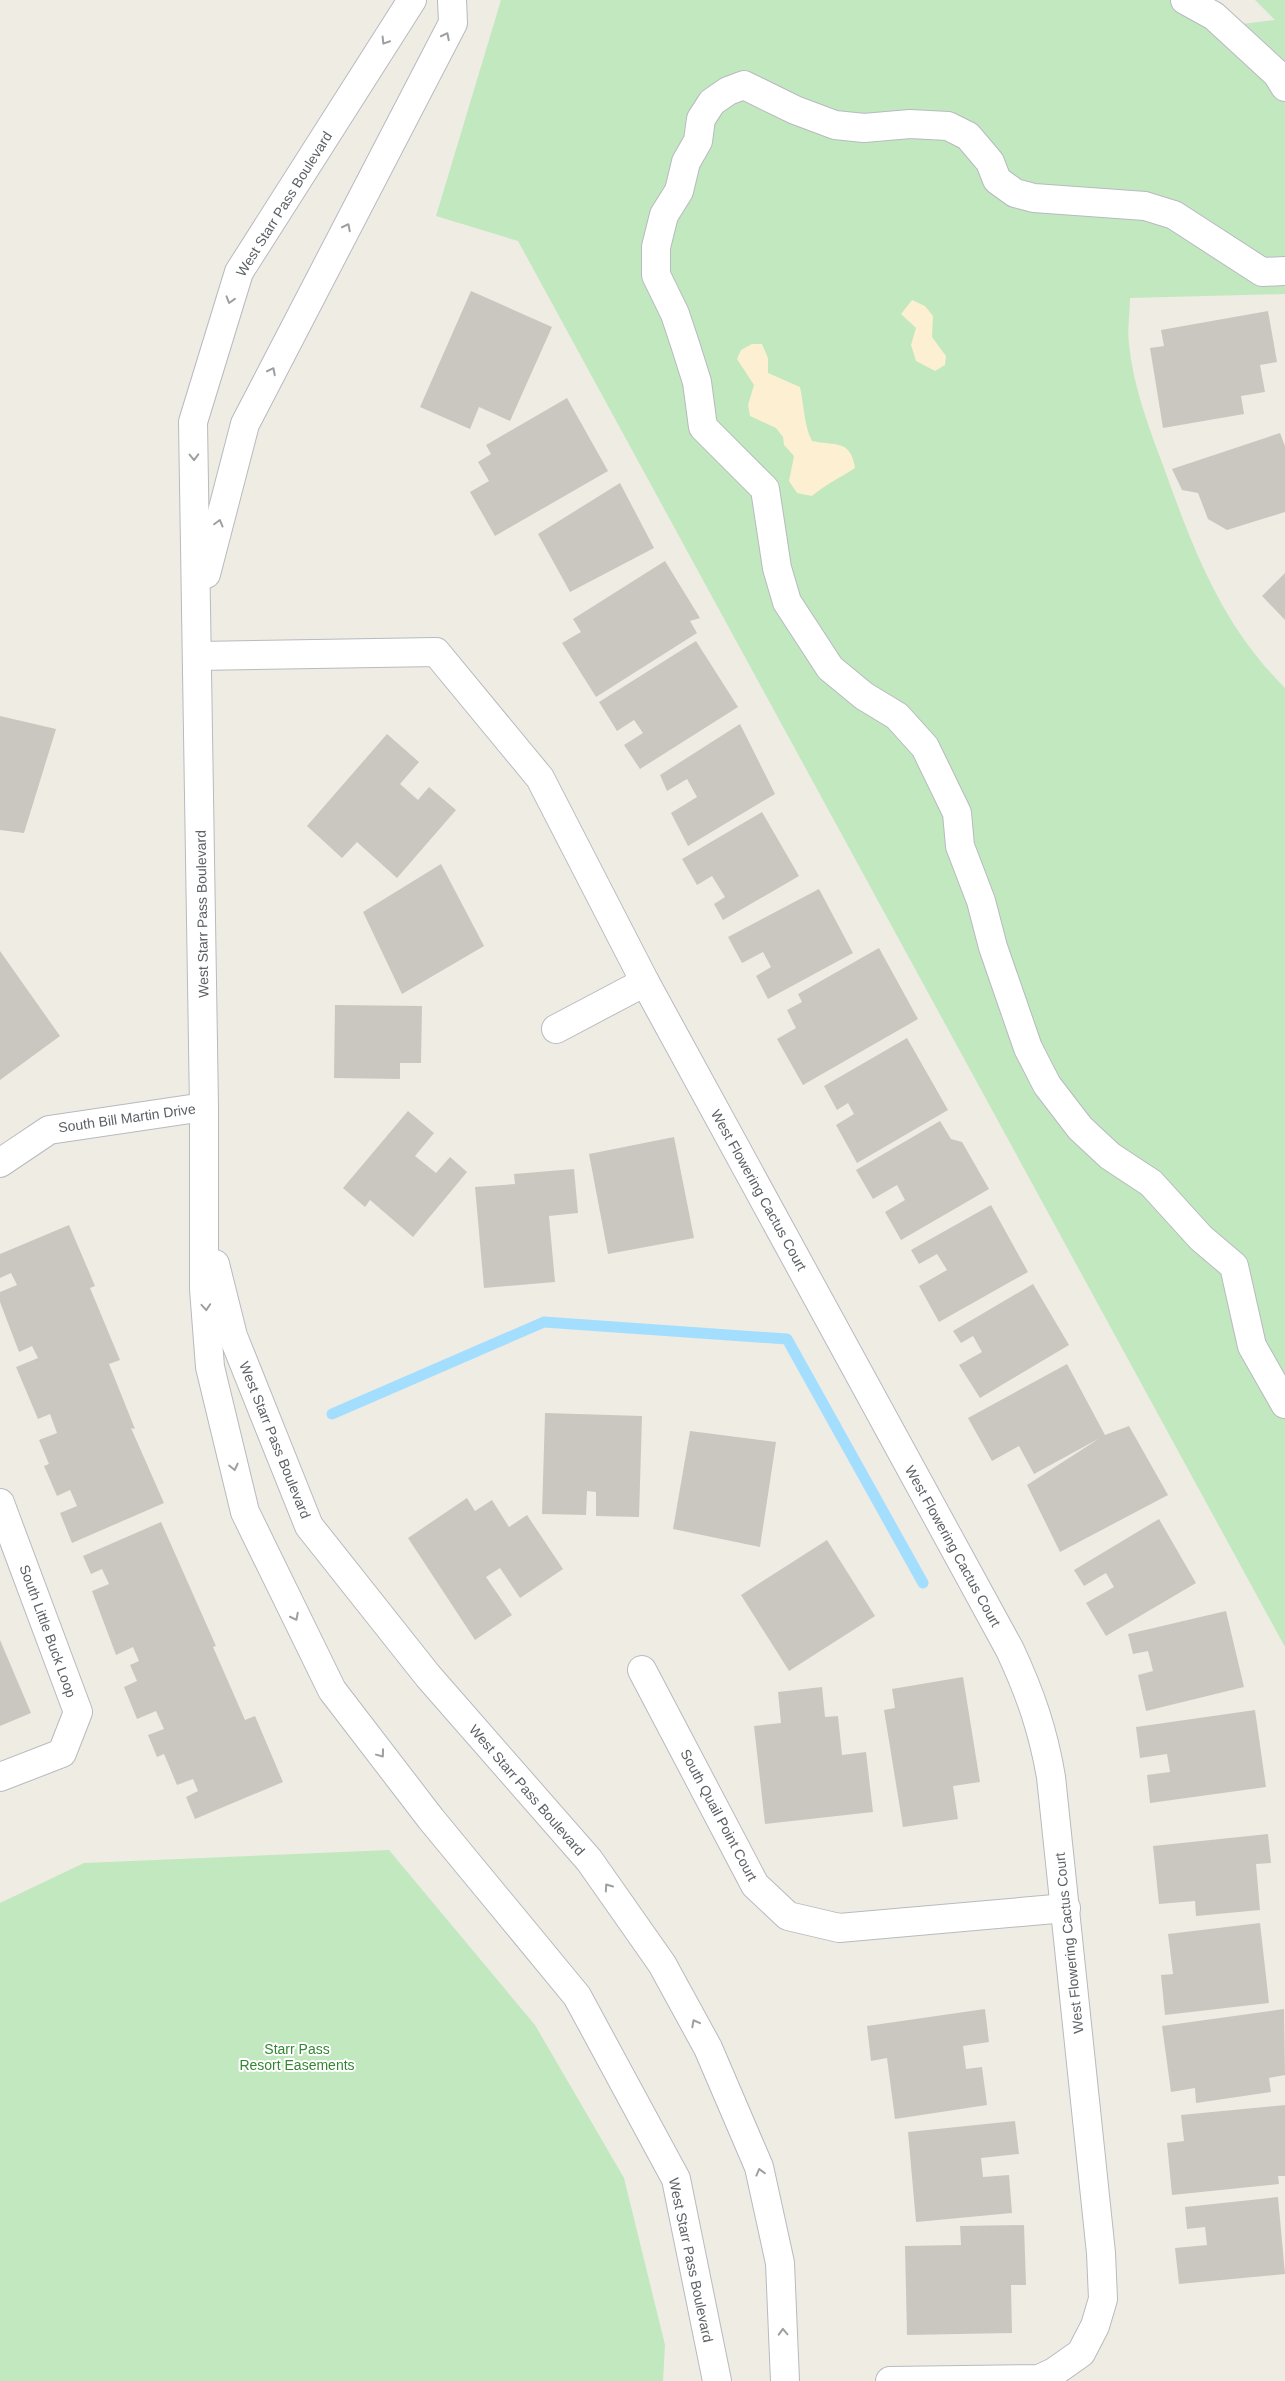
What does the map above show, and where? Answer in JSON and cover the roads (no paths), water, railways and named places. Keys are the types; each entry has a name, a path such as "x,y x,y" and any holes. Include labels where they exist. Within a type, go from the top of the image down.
{"street":[{"name":"West Starr Pass Boulevard","path":"412,0 239,272 193,422 198,604 206,1224 204,1289 210,1367 245,1512 332,1690 431,1819 577,1996 676,2179 717,2381"},
{"name":"West Starr Pass Boulevard","path":"198,604 245,424 453,23 452,0"},
{"path":"1185,0 1214,16 1277,74 1285,88"},
{"path":"1285,271 1262,272 1174,214 1145,206 1034,198 1015,194 997,180 990,162 968,136 948,126 910,124 864,128 835,125 795,110 744,85 728,91 712,102 701,119 698,141 686,162 679,191 664,214 656,247 656,275 675,314 697,382 703,427 765,489 777,568 787,602 830,668 864,696 897,716 925,747 957,813 960,846 981,901 993,947 1028,1048 1047,1085 1080,1128 1110,1156 1151,1183 1201,1238 1234,1266 1252,1346 1285,1404"},
{"name":"West Flowering Cactus Court","path":"198,656 436,652 540,778 645,982 1010,1650 1028,1690 1045,1740 1066,1908 1101,2253 1103,2299 1096,2326 1081,2353 1054,2372 1040,2378 890,2381"},
{"path":"556,1029 645,982"},
{"name":"South Bill Martin Drive","path":"0,1163 49,1130 204,1107"},
{"name":"West Starr Pass Boulevard","path":"206,1224 233,1336 309,1526 428,1676 589,1860 662,1964 708,2048 761,2176 780,2263 785,2381"},
{"name":"South Little Buck Loop","path":"0,1503 78,1712 62,1753 0,1777"},
{"name":"South Quail Point Court","path":"642,1670 755,1885 788,1916 839,1928 1066,1908"}],"waterway":[{"path":"332,1414 544,1322 787,1339 923,1583"}],"park label":[{"name":"Starr Pass Resort Easements","path":"297,2058"}]}
